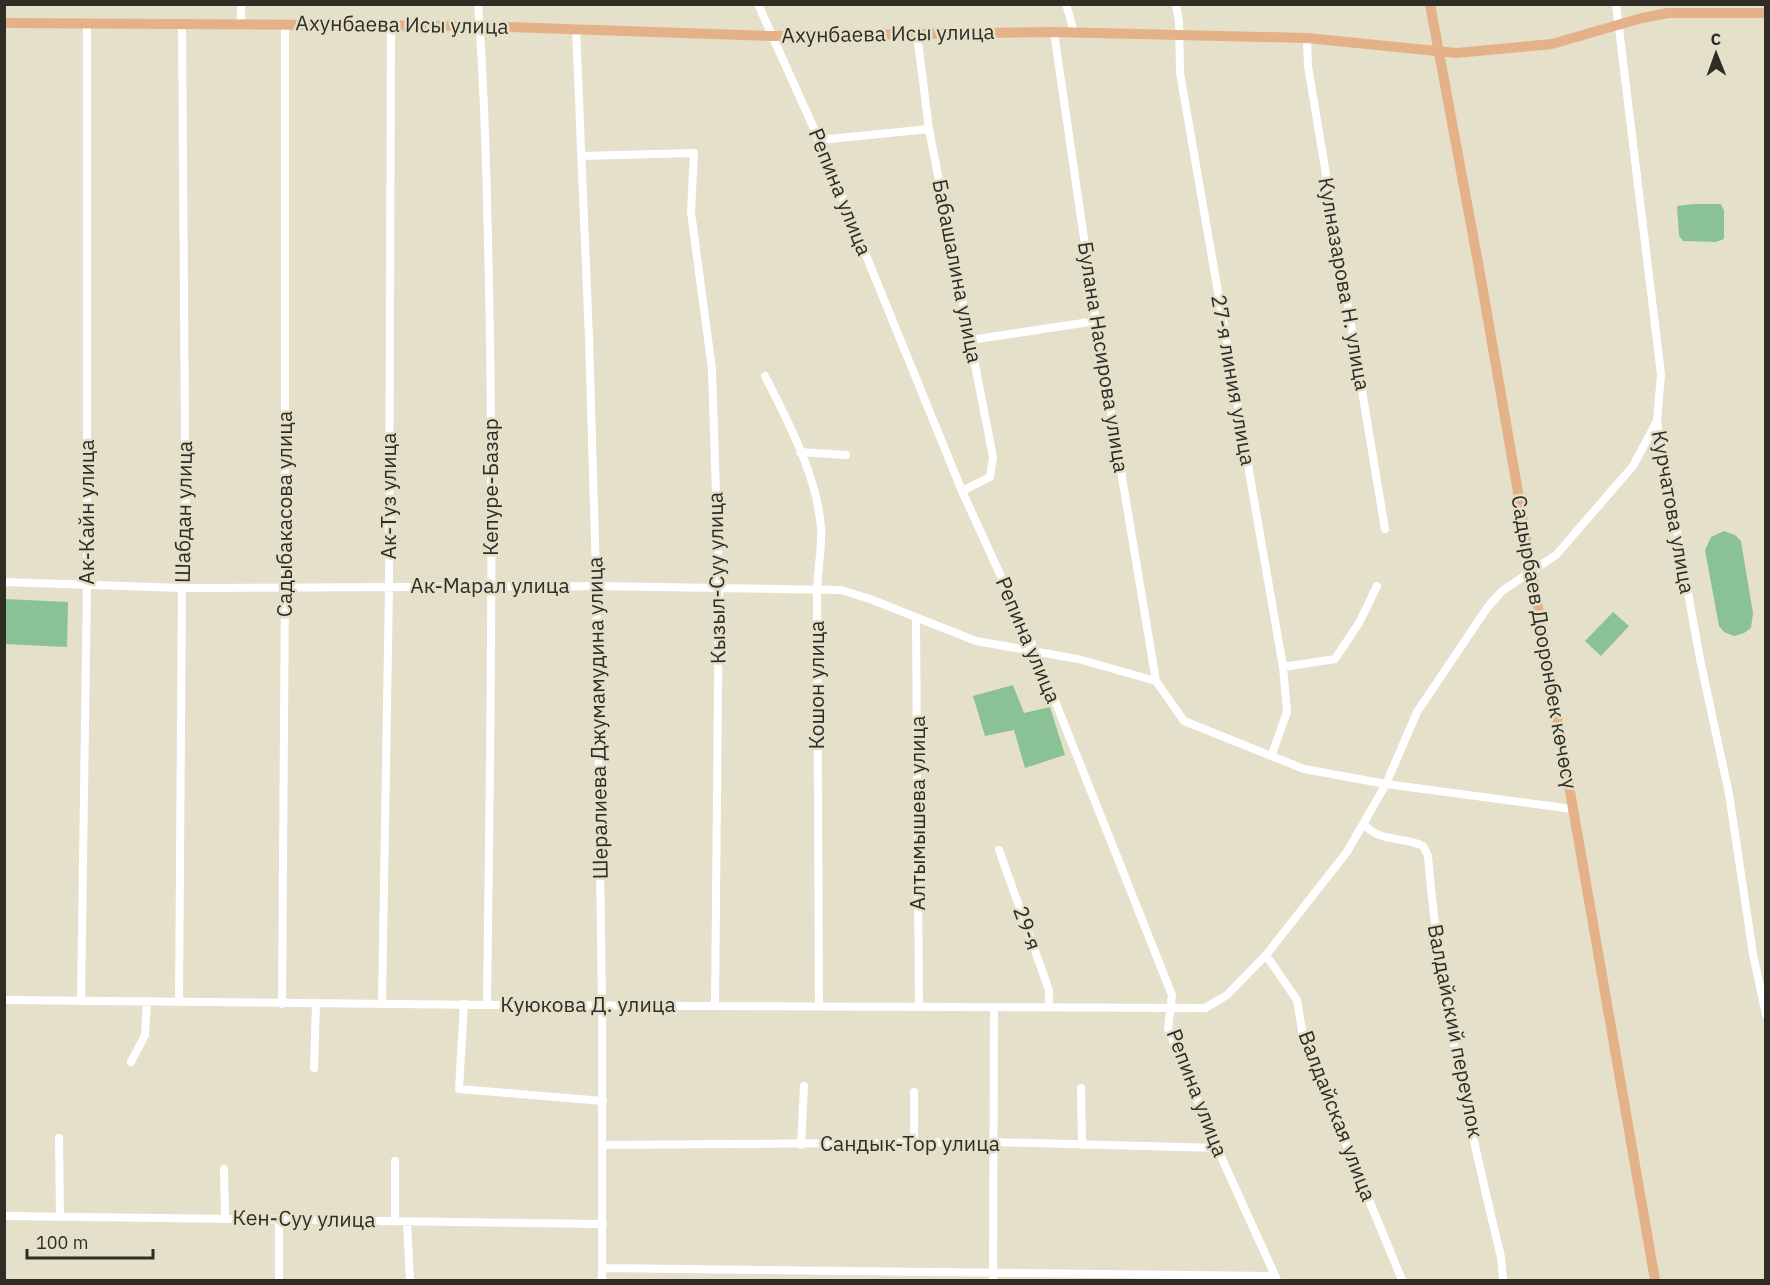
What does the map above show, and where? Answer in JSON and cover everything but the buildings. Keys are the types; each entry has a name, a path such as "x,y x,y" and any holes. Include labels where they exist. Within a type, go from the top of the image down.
{"main road":[{"name":"Садырбаев Дооронбек көчөсү","path":"1430,4 1532,569 1655,1281"},
{"name":"Ахунбаева Исы улица","path":"4,23 479,26 771,36 1074,32 1307,38 1456,52 1552,44 1668,13 1726,9 1766,13"}],"street":[{"path":"241,4 241,24"},
{"name":"Кепуре-Базар","path":"478,4 486,140 490,347 492,587 487,1005"},
{"name":"Репина улица","path":"758,4 819,140 962,491 1036,653 1172,995 1168,1029 1216,1148 1276,1278"},
{"path":"1066,4 1074,32"},
{"name":"27-я линия улица","path":"1176,4 1180,73 1283,667 1287,712 1272,754"},
{"name":"Курчатова улица","path":"1616,4 1661,374 1657,421 1700,659 1729,794 1765,1011"},
{"name":"Ак-Кайн улица","path":"81,1001 87,585 87,22"},
{"name":"Шабдан улица","path":"179,1001 182,588 186,575 182,23"},
{"name":"Садыбакасова улица","path":"282,1004 285,24"},
{"name":"Ак-Туз улица","path":"382,1004 389,587 391,25"},
{"name":"Шералиева Джумамудина улица","path":"576,28 589,338 596,586 603,1101 602,1281"},
{"name":"Булана Насирова улица","path":"1054,32 1096,321 1156,681"},
{"name":"Бабашалина улица","path":"917,34 929,129 993,457 990,477 962,491"},
{"name":"Кулназарова Н. улица","path":"1307,38 1308,66 1385,529"},
{"path":"819,140 929,129"},
{"name":"Кызыл-Суу улица","path":"581,156 694,153 691,212 712,369 719,587 715,1005"},
{"path":"971,340 1096,321"},
{"name":"Кошон улица","path":"765,376 800,452 811,484 820,528 817,588 819,1005"},
{"path":"1171,1008 1197,1009 1214,1004 1266,955 1347,852 1386,784 1417,712 1487,608 1502,591 1556,555 1633,466 1657,421"},
{"path":"800,452 846,455"},
{"name":"Ак-Марал улица","path":"4,582 182,588 285,586 817,588 841,590 976,640 1036,653"},
{"path":"1283,667 1335,659 1359,623 1377,586"},
{"name":"Алтымышева улица","path":"916,619 919,1007"},
{"path":"1036,653 1078,659 1156,681 1184,721 1272,754 1304,769 1386,784 1573,808"},
{"name":"Валдайский переулок","path":"1364,824 1383,838 1396,838 1423,846 1428,856 1434,936 1469,1115 1501,1257 1503,1281"},
{"name":"29-я","path":"999,850 1049,990 1049,1007"},
{"name":"Валдайская улица","path":"1266,955 1297,1000 1304,1042 1402,1281"},
{"name":"Куюкова Д. улица","path":"4,1000 282,1004 1171,1008"},
{"path":"131,1062 145,1035 147,1001"},
{"path":"314,1068 316,1004"},
{"path":"464,1005 459,1089 603,1101"},
{"path":"993,1276 994,1008"},
{"path":"801,1144 804,1086"},
{"path":"1081,1088 1082,1144"},
{"path":"914,1092 914,1144"},
{"path":"59,1138 60,1217"},
{"name":"Сандык-Тор улица","path":"603,1145 993,1142 1216,1148"},
{"path":"394,1161 395,1221"},
{"path":"224,1169 225,1218"},
{"name":"Кен-Суу улица","path":"4,1216 603,1224"},
{"path":"279,1219 279,1281"},
{"path":"407,1222 410,1281"},
{"path":"602,1268 799,1271 912,1276 1276,1278"},
{"path":"686,1270 686,1281"},
{"path":"799,1271 799,1281"}],"green space":[{"path":"1721,204 1724,211 1724,239 1716,242 1683,241 1679,236 1677,206"},
{"path":"1724,531 1735,535 1741,541 1753,613 1751,628 1734,636 1724,632 1719,626 1705,550 1711,537"},
{"path":"5,599 68,602 67,647 5,644"},
{"path":"1613,612 1629,626 1601,656 1585,641"},
{"path":"1013,685 1024,713 1050,707 1065,755 1025,768 1014,730 985,736 973,696"}]}
